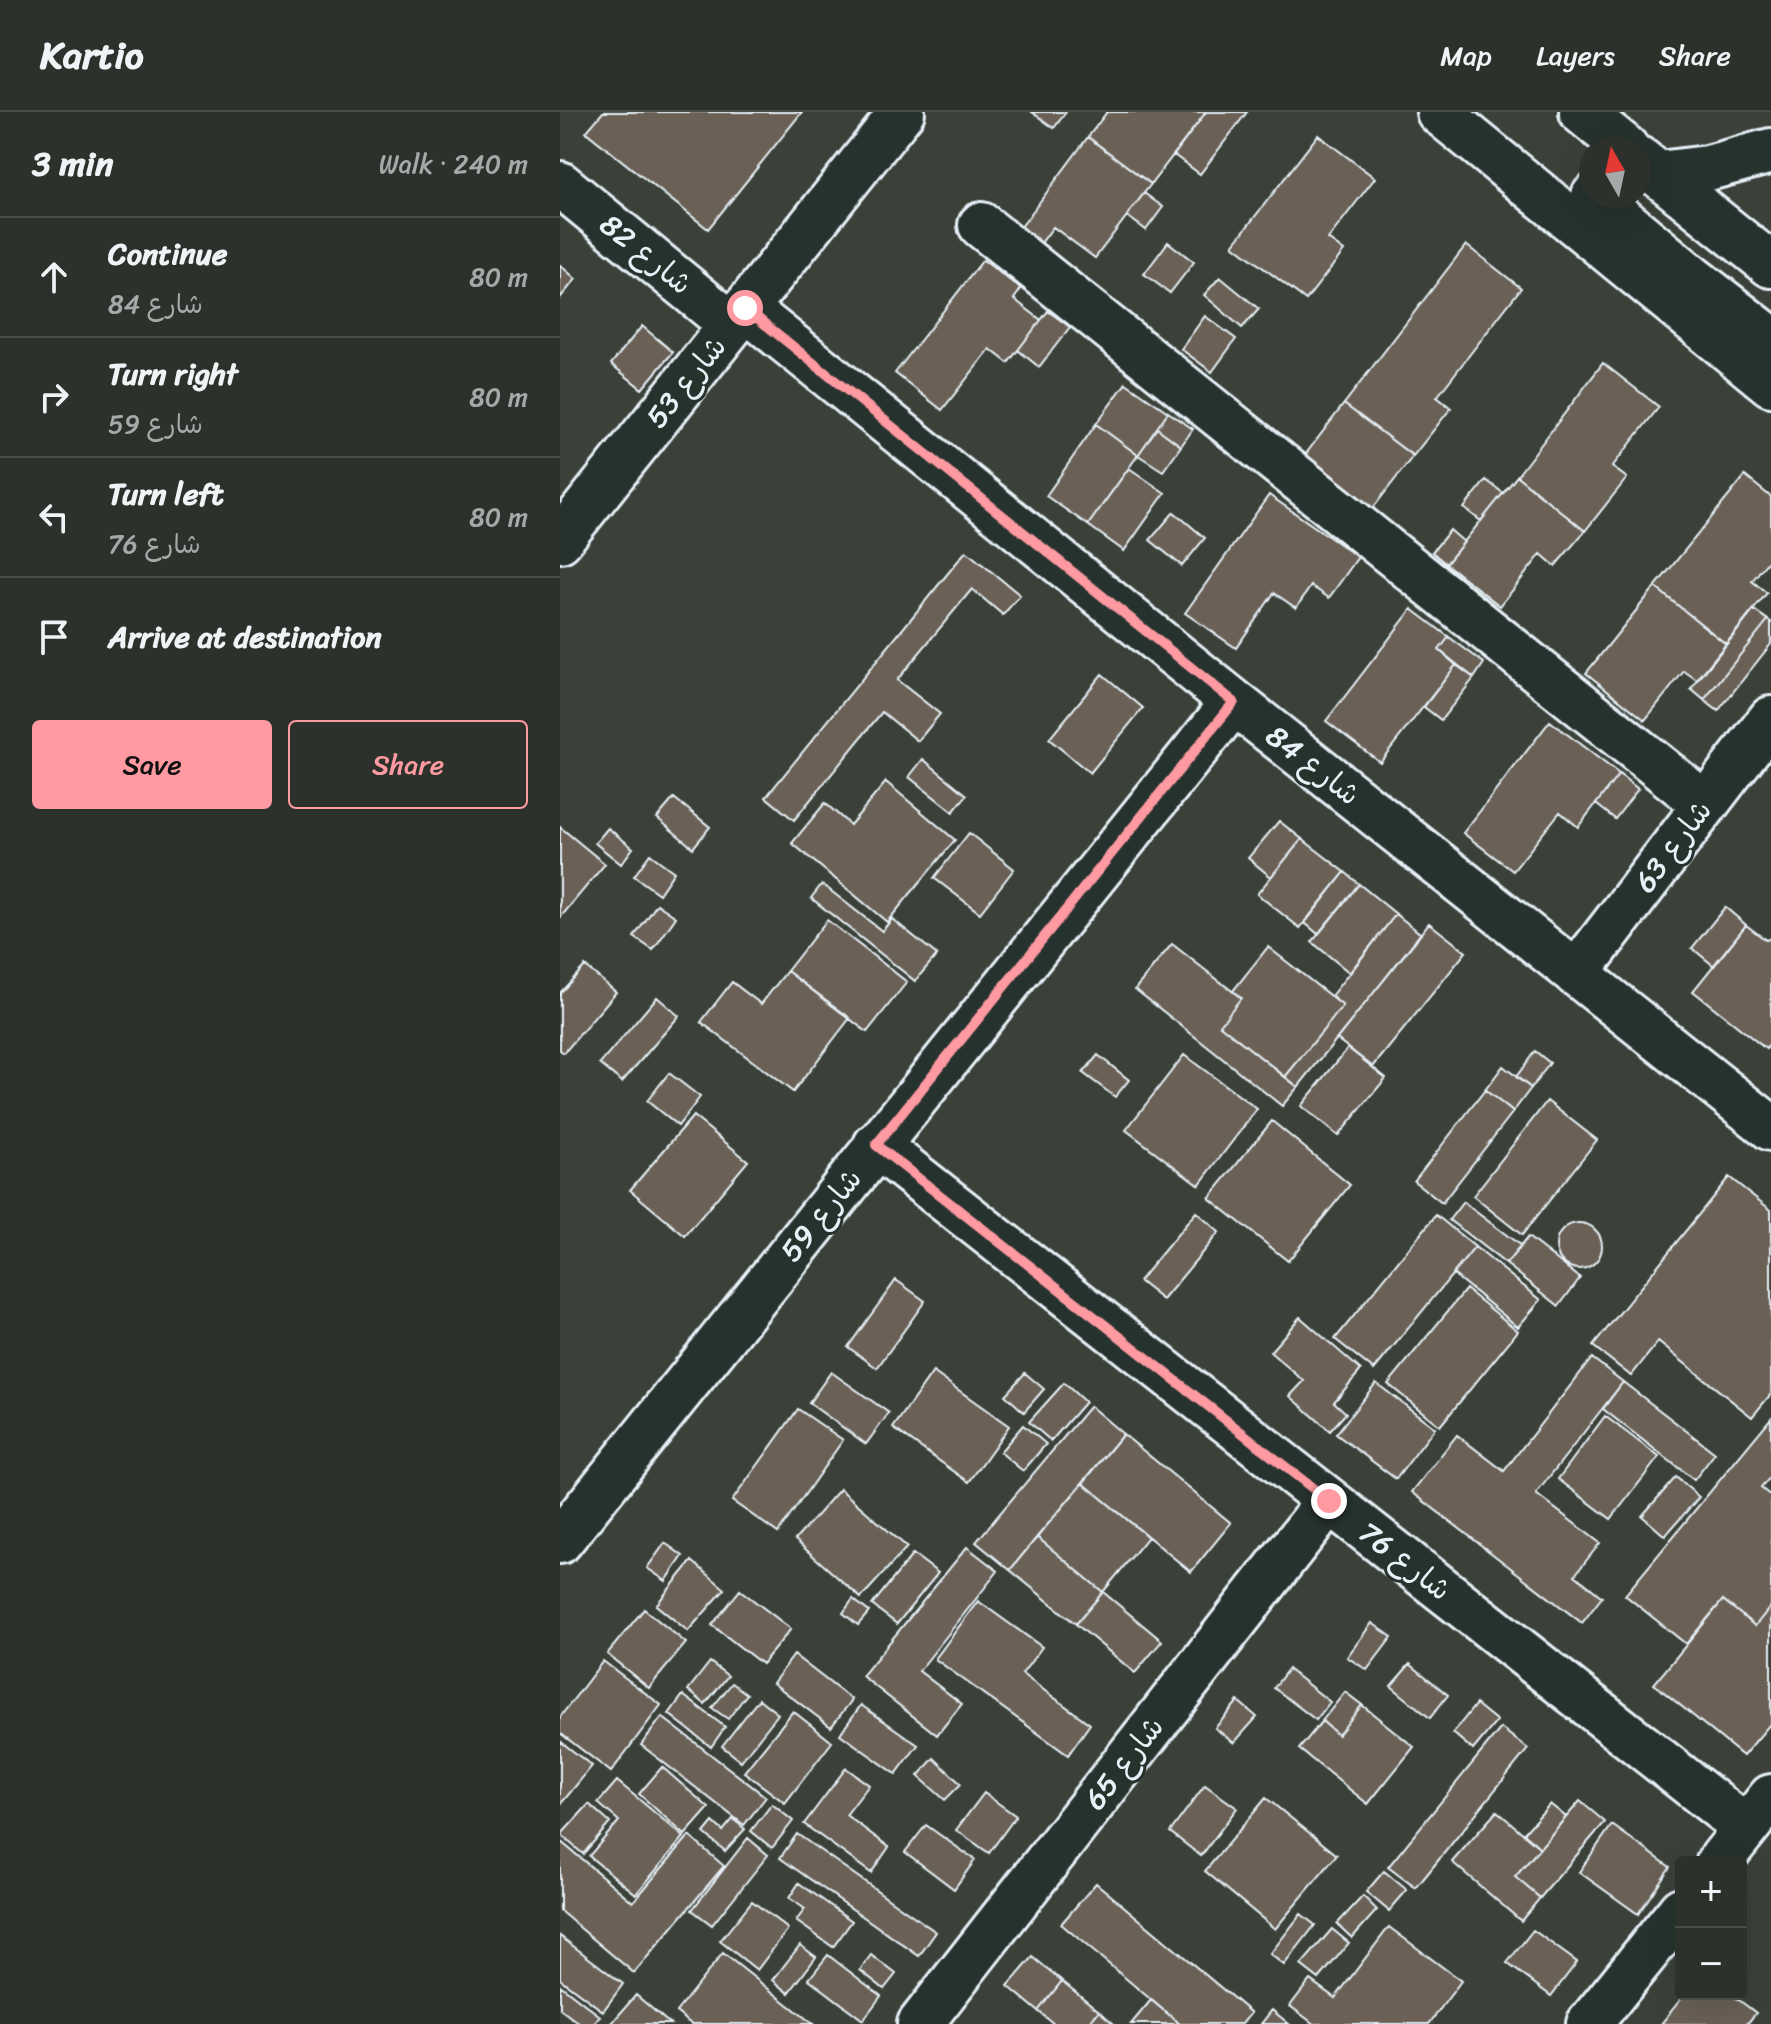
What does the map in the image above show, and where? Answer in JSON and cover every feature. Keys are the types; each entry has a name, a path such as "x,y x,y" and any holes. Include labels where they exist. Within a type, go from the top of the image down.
{"street":[{"name":"شارع 53","path":"560,540 902,112"},
{"path":"1439,112 1771,384"},
{"path":"1582,112 1612,136"},
{"path":"1651,161 1708,168 1771,151"},
{"path":"1509,169 1536,165 1579,183"},
{"path":"1651,168 1771,265"},
{"name":"شارع 82","path":"560,184 739,316"},
{"path":"1609,208 1771,339"},
{"path":"981,225 1705,804"},
{"name":"شارع 84","path":"739,316 1234,702 1771,1128"},
{"name":"شارع 59","path":"560,1541 1234,702"},
{"name":"شارع 63","path":"1576,974 1771,719"},
{"name":"شارع 76","path":"876,1145 1329,1501 1759,1813"},
{"name":"شارع 65","path":"920,2024 1329,1501"},
{"path":"1724,1856 1759,1813"},
{"path":"1589,2024 1675,1917"}],"building":[{"path":"603,112 802,112 708,229 586,132"},
{"path":"1032,112 1066,112 1054,128"},
{"path":"1107,112 1206,112 1151,184 1088,137"},
{"path":"1206,112 1247,112 1200,174 1174,155"},
{"path":"1318,135 1375,178 1328,239 1344,251 1306,300 1233,245"},
{"path":"1088,137 1151,184 1095,258 1053,227 1041,243 1021,227"},
{"path":"1144,193 1163,207 1146,230 1127,216"},
{"path":"1168,242 1194,262 1170,293 1144,274"},
{"path":"1466,245 1521,288 1437,397 1451,408 1413,456 1344,404"},
{"path":"983,260 1021,289 1014,299 1041,320 1008,363 990,349 942,410 895,373"},
{"path":"560,265 576,279 560,298"},
{"path":"1220,277 1259,309 1242,328 1204,295"},
{"path":"1048,311 1070,327 1039,367 1018,350"},
{"path":"1205,316 1236,339 1212,372 1181,349"},
{"path":"642,326 673,352 642,389 611,364"},
{"path":"1603,363 1659,407 1612,467 1627,478 1585,531 1517,476"},
{"path":"1126,383 1168,412 1138,455 1096,424"},
{"path":"1344,404 1413,456 1373,508 1305,455"},
{"path":"1168,412 1193,429 1181,446 1157,428"},
{"path":"1096,424 1138,455 1088,525 1046,496"},
{"path":"1157,428 1181,446 1163,471 1138,455"},
{"path":"1129,468 1165,493 1124,551 1088,525"},
{"path":"1517,476 1585,531 1555,566 1541,554 1500,606 1446,564"},
{"path":"1745,476 1771,497 1771,557 1752,581 1767,593 1726,644 1655,587"},
{"path":"1486,480 1503,493 1481,521 1464,508"},
{"path":"1269,495 1358,557 1329,598 1311,586 1296,608 1274,593 1236,648 1185,613"},
{"path":"1174,512 1205,538 1182,566 1150,540"},
{"path":"1450,530 1464,542 1446,564 1432,552"},
{"path":"966,551 1020,595 1003,615 972,589 897,680 940,714 918,741 882,712 794,820 766,797"},
{"path":"1655,587 1726,644 1697,680 1684,671 1645,720 1586,673"},
{"path":"1412,609 1449,637 1439,650 1456,665 1380,762 1326,721"},
{"path":"1754,610 1768,620 1704,700 1691,689"},
{"path":"1768,620 1771,622 1771,644 1718,711 1704,700"},
{"path":"1449,637 1484,663 1474,678 1439,650"},
{"path":"1456,665 1474,678 1441,720 1424,707"},
{"path":"1102,674 1143,708 1090,773 1049,739"},
{"path":"1550,721 1619,774 1578,827 1560,812 1513,871 1463,833"},
{"path":"923,759 967,795 953,812 909,777"},
{"path":"1619,774 1638,789 1615,819 1596,804"},
{"path":"886,782 955,840 887,922 792,843 825,803 850,825"},
{"path":"674,798 710,827 693,848 657,818"},
{"path":"1279,821 1302,839 1271,877 1248,858"},
{"path":"560,827 605,864 560,918"},
{"path":"608,828 633,848 621,864 595,843"},
{"path":"969,833 1014,869 980,913 934,878"},
{"path":"1302,839 1345,872 1300,928 1257,894"},
{"path":"650,854 674,872 659,894 634,876"},
{"path":"1345,872 1359,884 1318,934 1305,923"},
{"path":"822,884 882,931 892,919 937,955 915,981 811,898"},
{"path":"1359,884 1396,914 1350,973 1312,942"},
{"path":"657,904 676,917 653,950 634,937"},
{"path":"1725,907 1746,925 1714,966 1692,948"},
{"path":"1396,914 1421,934 1298,1087 1285,1077 1343,1006 1331,996"},
{"path":"827,920 907,982 867,1032 787,971"},
{"path":"1429,923 1466,952 1373,1067 1337,1039"},
{"path":"1746,925 1766,940 1771,938 1771,1043 1766,1049 1693,991"},
{"path":"1172,944 1241,998 1220,1025 1298,1087 1282,1106 1135,989"},
{"path":"1268,947 1343,1006 1285,1077 1220,1025 1241,998 1233,991"},
{"path":"585,966 616,992 564,1053 560,1050 560,993"},
{"path":"787,971 850,1018 793,1092 701,1022 732,982 761,1004"},
{"path":"657,997 679,1016 622,1082 600,1064"},
{"path":"1348,1048 1386,1078 1338,1136 1301,1106"},
{"path":"1535,1051 1550,1063 1531,1088 1516,1077"},
{"path":"1098,1055 1129,1080 1115,1097 1083,1073"},
{"path":"1184,1055 1257,1109 1199,1185 1126,1130"},
{"path":"1503,1066 1531,1088 1513,1112 1485,1090"},
{"path":"669,1073 700,1097 678,1126 647,1101"},
{"path":"1485,1090 1513,1112 1442,1203 1414,1181"},
{"path":"1547,1101 1597,1140 1522,1235 1473,1196"},
{"path":"693,1116 748,1161 685,1236 630,1190"},
{"path":"1272,1121 1350,1185 1288,1261 1209,1198"},
{"path":"1729,1177 1771,1210 1771,1394 1752,1417 1658,1342 1631,1376 1593,1346"},
{"path":"1463,1202 1521,1246 1506,1264 1449,1220"},
{"path":"1196,1212 1219,1232 1163,1300 1139,1281"},
{"path":"1436,1215 1475,1247 1374,1370 1335,1339"},
{"path":"1579,1223 1595,1230 1602,1246 1595,1262 1579,1269 1563,1262 1556,1246 1563,1230"},
{"path":"1528,1237 1580,1278 1559,1306 1506,1264"},
{"path":"1475,1247 1541,1300 1518,1327 1453,1274"},
{"path":"896,1280 925,1301 877,1368 848,1347"},
{"path":"1466,1289 1518,1331 1440,1426 1388,1384"},
{"path":"1300,1317 1361,1370 1334,1402 1346,1413 1330,1431 1290,1396 1304,1381 1270,1352"},
{"path":"1592,1358 1623,1382 1536,1494 1600,1543 1575,1575 1602,1597 1582,1623 1412,1492 1457,1435 1504,1471"},
{"path":"831,1372 889,1413 866,1444 809,1403"},
{"path":"933,1372 1009,1426 969,1482 893,1428"},
{"path":"1025,1373 1044,1389 1024,1412 1005,1395"},
{"path":"1623,1382 1715,1453 1694,1480 1603,1409"},
{"path":"1064,1383 1085,1402 1051,1441 1029,1422"},
{"path":"1376,1383 1435,1428 1396,1479 1336,1434"},
{"path":"1090,1406 1123,1434 1010,1570 976,1542"},
{"path":"798,1409 843,1440 778,1533 732,1501"},
{"path":"1605,1416 1659,1457 1611,1519 1558,1479"},
{"path":"1771,1418 1771,1476 1761,1488 1771,1496 1771,1606 1755,1626 1723,1600 1686,1644 1625,1595"},
{"path":"1023,1425 1046,1444 1023,1471 1000,1452"},
{"path":"1123,1434 1231,1523 1191,1572 1083,1483"},
{"path":"1676,1477 1699,1497 1665,1536 1642,1516"},
{"path":"1083,1483 1148,1537 1103,1592 1037,1537"},
{"path":"840,1489 907,1547 861,1598 795,1540"},
{"path":"1037,1537 1103,1592 1076,1624 1010,1570"},
{"path":"665,1543 683,1556 666,1581 647,1568"},
{"path":"967,1547 998,1571 919,1671 962,1704 937,1735 862,1676"},
{"path":"913,1554 938,1573 897,1624 872,1605"},
{"path":"692,1561 725,1589 688,1631 656,1605"},
{"path":"740,1590 791,1629 762,1664 712,1625"},
{"path":"1103,1592 1162,1641 1135,1673 1076,1624"},
{"path":"853,1599 869,1612 858,1625 843,1613"},
{"path":"1723,1600 1755,1626 1771,1606 1771,1723 1743,1756 1654,1684"},
{"path":"978,1601 1042,1647 1022,1674 1090,1724 1068,1755 935,1659"},
{"path":"644,1609 686,1643 649,1688 607,1654"},
{"path":"1372,1623 1392,1637 1367,1670 1347,1657"},
{"path":"794,1655 852,1700 831,1727 773,1683"},
{"path":"603,1661 661,1705 611,1772 560,1733 560,1717"},
{"path":"710,1662 728,1676 705,1704 688,1690"},
{"path":"1410,1664 1448,1695 1430,1718 1391,1686"},
{"path":"1288,1669 1330,1702 1316,1720 1274,1688"},
{"path":"732,1683 747,1694 728,1719 712,1708"},
{"path":"1345,1692 1362,1705 1338,1735 1322,1721"},
{"path":"683,1695 725,1727 711,1747 669,1714"},
{"path":"759,1699 778,1714 741,1761 722,1746"},
{"path":"1238,1701 1257,1717 1234,1743 1215,1728"},
{"path":"1476,1704 1497,1721 1473,1750 1453,1733"},
{"path":"861,1705 918,1745 896,1774 840,1734"},
{"path":"1362,1705 1414,1747 1368,1804 1299,1749 1322,1721 1338,1735"},
{"path":"793,1711 832,1742 785,1803 744,1772"},
{"path":"662,1717 766,1797 744,1825 641,1745"},
{"path":"1501,1728 1528,1749 1416,1888 1388,1867"},
{"path":"560,1741 592,1766 560,1805"},
{"path":"934,1758 961,1784 945,1800 918,1776"},
{"path":"662,1767 709,1808 685,1835 639,1794"},
{"path":"846,1768 869,1785 846,1815 889,1847 871,1873 804,1824"},
{"path":"617,1781 684,1837 636,1894 589,1856 619,1821 598,1803"},
{"path":"1205,1785 1237,1808 1201,1856 1170,1832"},
{"path":"984,1793 1016,1816 989,1853 956,1830"},
{"path":"1266,1798 1337,1855 1275,1929 1205,1871"},
{"path":"1580,1801 1605,1822 1540,1898 1515,1877"},
{"path":"589,1804 610,1823 583,1854 561,1835"},
{"path":"772,1804 793,1821 772,1848 751,1831"},
{"path":"1550,1804 1566,1817 1540,1848 1524,1833"},
{"path":"1497,1811 1540,1848 1515,1877 1540,1898 1521,1921 1452,1862"},
{"path":"733,1819 745,1829 725,1851 704,1833 713,1822 723,1831"},
{"path":"926,1825 975,1860 954,1889 905,1852"},
{"path":"1612,1825 1670,1867 1638,1914 1579,1872"},
{"path":"797,1834 936,1932 919,1956 780,1858"},
{"path":"689,1836 724,1866 634,1973 560,1911 560,1841 633,1902"},
{"path":"748,1838 768,1855 712,1925 692,1910"},
{"path":"1384,1871 1407,1890 1389,1911 1366,1892"},
{"path":"799,1883 852,1921 833,1947 796,1921 805,1909 789,1898"},
{"path":"1096,1883 1251,2013 1242,2024 1180,2024 1061,1924"},
{"path":"1363,1896 1377,1910 1352,1938 1337,1924"},
{"path":"752,1901 788,1929 757,1970 720,1941"},
{"path":"1301,1914 1315,1925 1284,1965 1270,1954"},
{"path":"1389,1927 1461,1981 1429,2024 1314,2024 1290,2006 1310,1980 1335,1998"},
{"path":"1332,1929 1349,1943 1319,1979 1301,1965"},
{"path":"1533,1930 1577,1962 1551,1996 1507,1963"},
{"path":"560,1936 623,1984 603,2011 560,1979"},
{"path":"800,1945 816,1957 789,1993 773,1980"},
{"path":"723,1953 813,2024 691,2024 676,2012"},
{"path":"828,1955 881,1996 863,2020 809,1979"},
{"path":"871,1955 896,1974 884,1989 860,1970"},
{"path":"1033,1957 1062,1981 1038,2011 1008,1986"},
{"path":"1062,1981 1099,2011 1088,2024 1054,2024 1038,2011"},
{"path":"560,1985 600,2016 594,2024 580,2024 560,2009"},
{"path":"636,1995 670,2024 611,2024"},
{"path":"1151,2000 1180,2024 1131,2024"},
{"path":"1680,2000 1739,2000 1756,2013 1747,2024 1661,2024"},
{"path":"1272,2010 1289,2024 1261,2024"},
{"path":"1099,2011 1114,2024 1088,2024"}],"route":[{"path":"745,308 1234,702 876,1145 1329,1501"}]}
